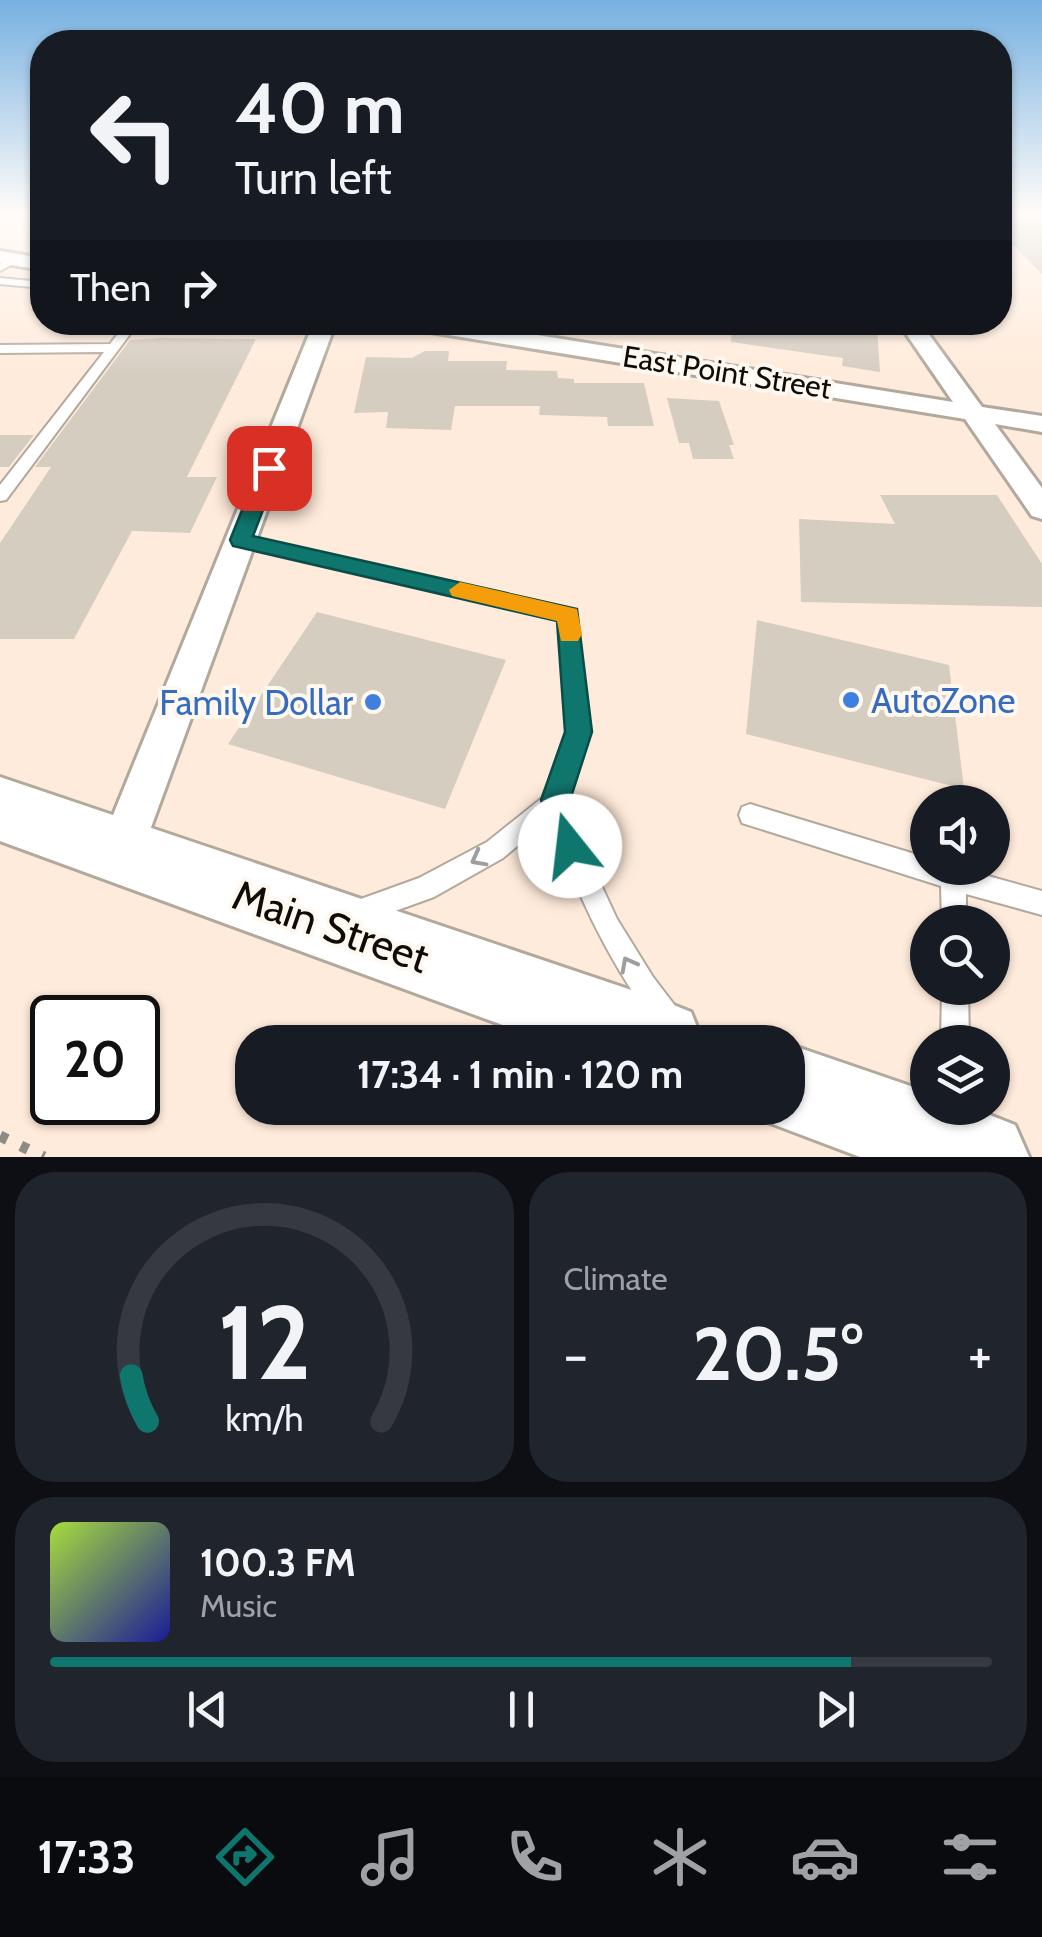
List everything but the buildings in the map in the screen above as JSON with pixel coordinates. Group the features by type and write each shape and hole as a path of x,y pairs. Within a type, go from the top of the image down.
{"main road":[{"name":"Main Street","path":"0,810 613,1025"},
{"path":"805,1093 965,1142"}],"street":[{"path":"120,852 320,335"},
{"name":"East Point Street","path":"494,335 1042,424"},
{"path":"918,335 1042,509"}],"lane":[{"path":"0,280 30,284"},
{"path":"0,496 123,335"},
{"path":"0,349 113,348"},
{"path":"240,540 568,615 578,732 556,800 495,850 425,888 316,921"},
{"path":"556,800 588,893 644,992 671,1025"},
{"path":"750,815 910,865"},
{"path":"978,885 1042,903"}],"shaded area":[{"path":"0,266 30,266 30,335 1012,335 1012,266 1042,266 1042,1157 0,1157"}],"railway":[{"path":"0,1136 44,1157"}],"slow traffic":[{"path":"460,590 568,615 570,634"}],"place":[{"name":"AutoZone","path":"851,700"},
{"name":"Family Dollar","path":"373,702"}],"route":[{"path":"269,468 240,540 568,615 578,732 556,800 570,846"}]}
